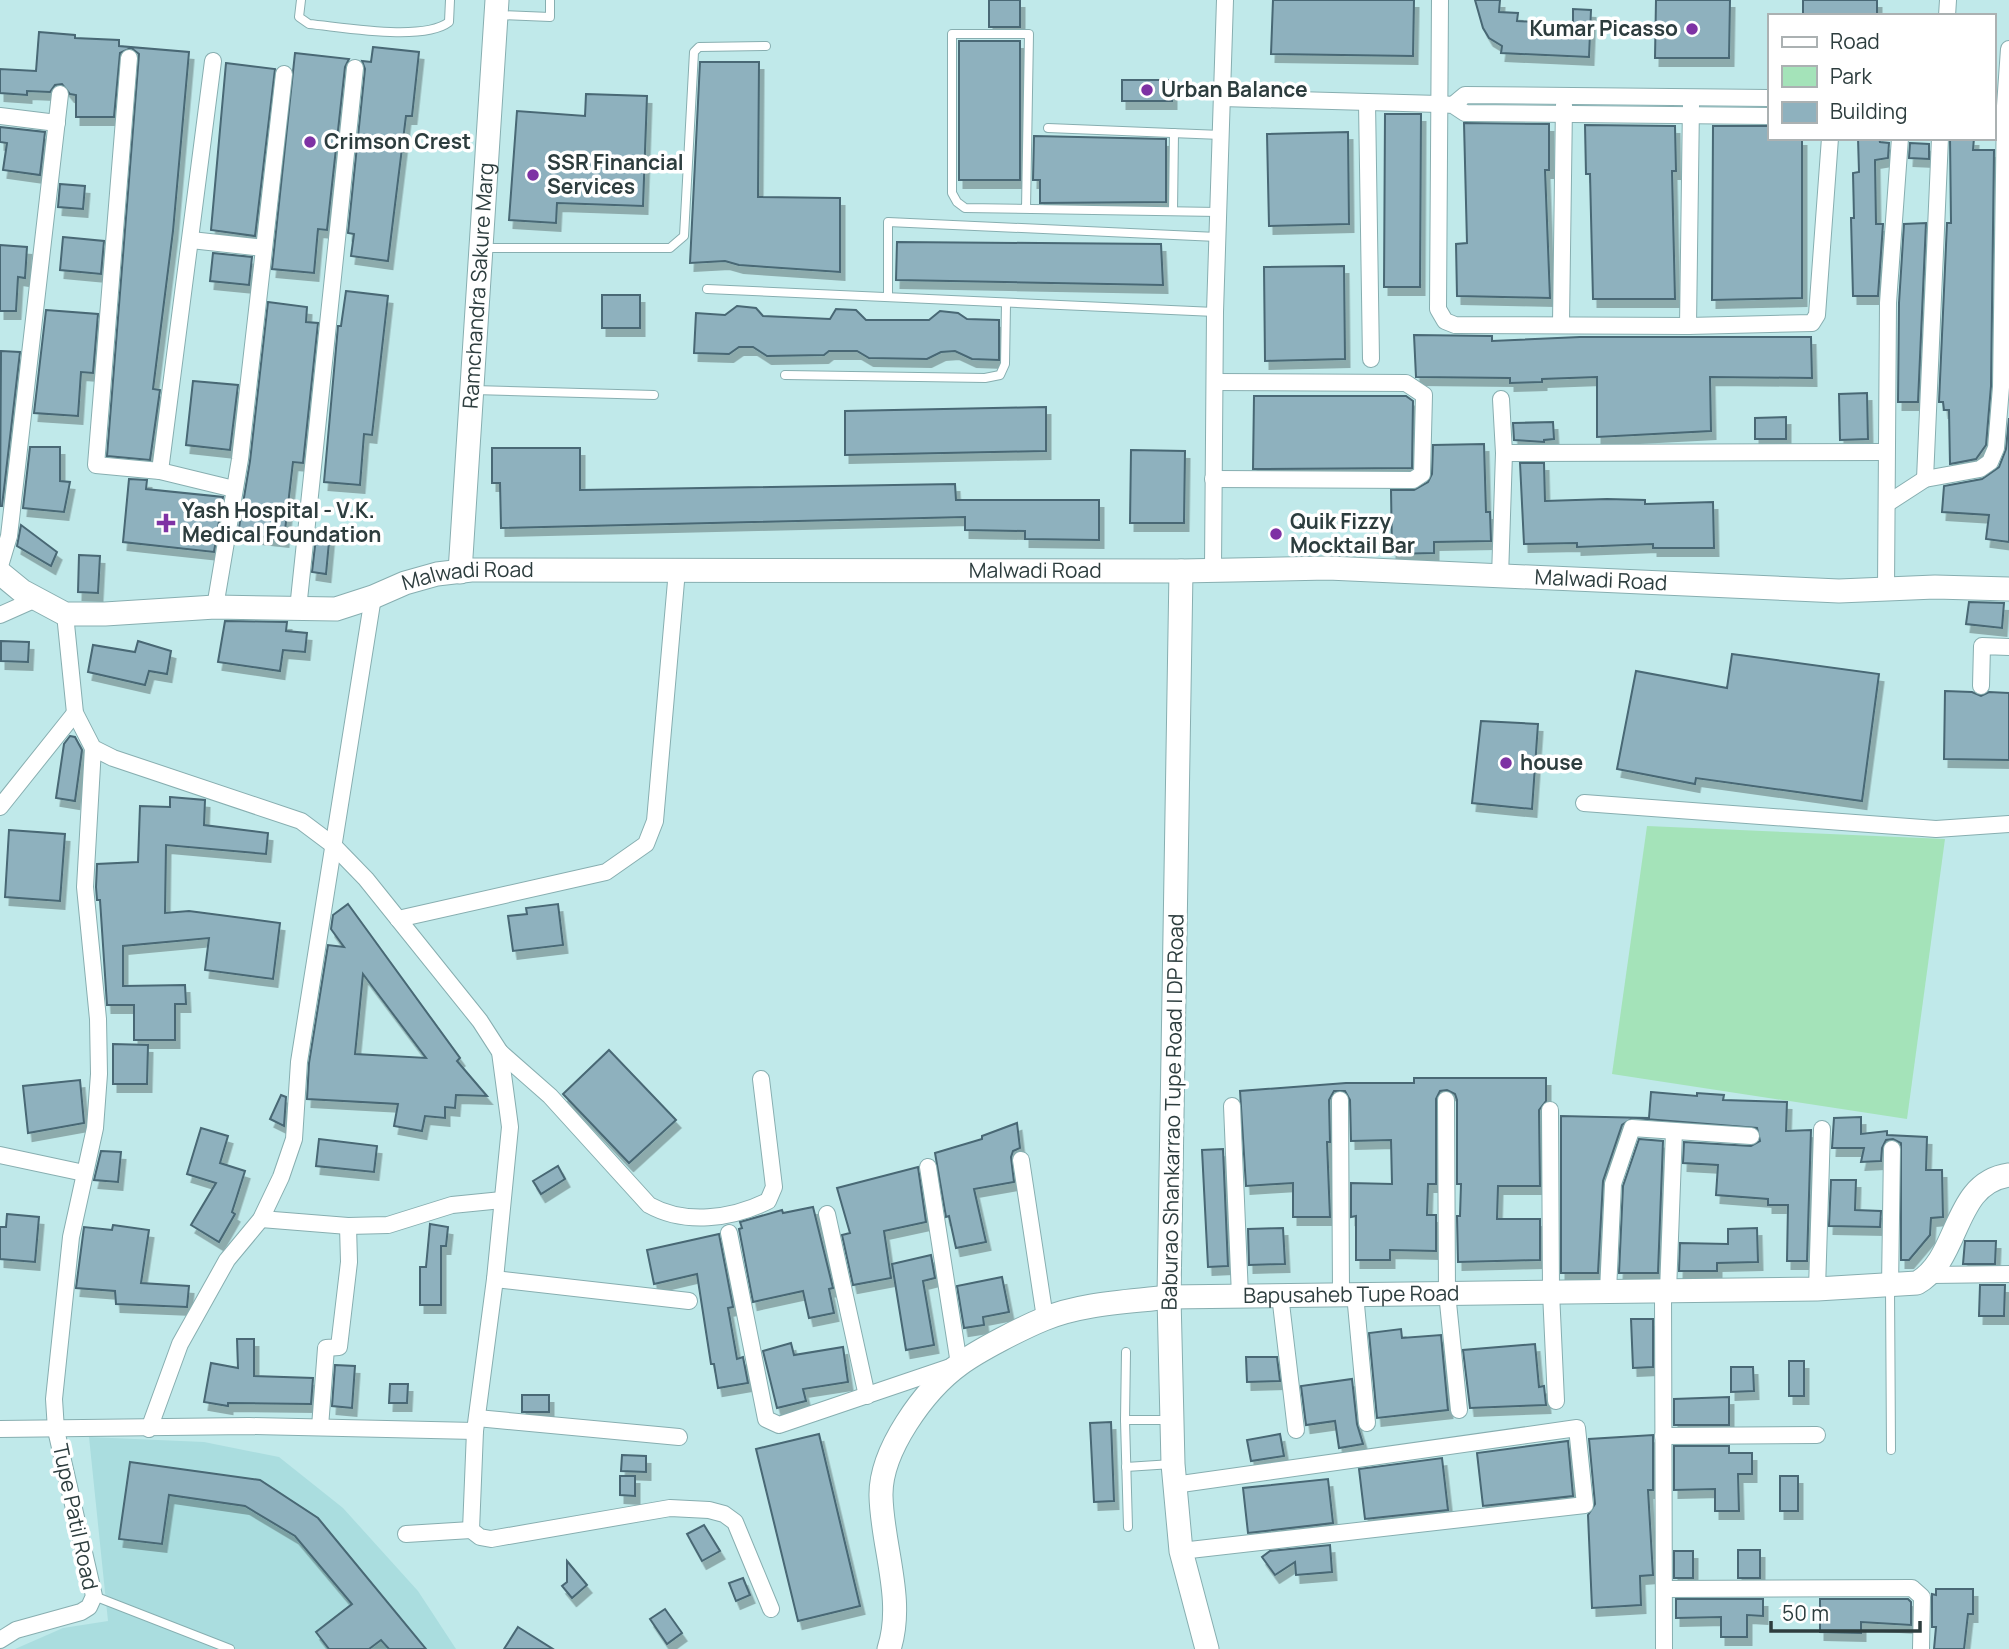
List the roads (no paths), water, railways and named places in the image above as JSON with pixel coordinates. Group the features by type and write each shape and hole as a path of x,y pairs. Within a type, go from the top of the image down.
{"street":[{"path":"1213,568 1215,312 1225,0"},
{"path":"1440,0 1446,104 1440,317 1455,324 1688,326 1812,323 1818,315 1830,140"},
{"name":"Ramchandra Sakure Marg","path":"460,572 497,8"},
{"path":"1888,503 1925,479 1980,469 1990,462 1996,448 2001,387 2000,85 2009,48"},
{"path":"129,58 96,465 160,471 234,489"},
{"path":"160,471 214,61"},
{"path":"298,609 355,68"},
{"path":"215,607 234,489 284,74"},
{"path":"0,566 9,536 60,94"},
{"path":"1446,104 1465,95 1768,98"},
{"path":"1561,323 1564,96"},
{"path":"1688,326 1691,97"},
{"path":"1222,98 1446,104 1465,113 1768,116"},
{"path":"1367,102 1371,359"},
{"path":"0,116 57,123"},
{"path":"1886,588 1888,303 1900,140"},
{"path":"1925,479 1940,140"},
{"path":"191,240 264,248"},
{"path":"1213,479 1413,480 1422,474 1423,452 1424,395 1406,383 1215,382"},
{"path":"1500,577 1504,453 1501,399"},
{"path":"1504,453 1886,452"},
{"name":"Malwadi Road","path":"65,614 133,614 215,607 335,609 405,583 460,572 1181,571 1213,568 1328,568 1839,592 1886,588 2009,589"},
{"path":"398,919 606,872 646,844 655,821 677,570"},
{"name":"Baburao Shankarrao Tupe Road | DP Road","path":"1181,571 1169,1297 1174,1475 1181,1552 1207,1649"},
{"path":"0,573 36,599 65,614 75,713 93,748 85,887 98,1018 99,1074 95,1128 71,1237 54,1399 56,1430 476,1424 679,1437"},
{"path":"149,1429 180,1344 227,1260 261,1219 294,1139 299,1062 373,597"},
{"path":"0,615 36,599"},
{"path":"1981,685 1982,646 2009,647"},
{"path":"0,807 75,713"},
{"path":"93,748 113,758 301,821 333,845 398,919 480,1021 500,1052 550,1097 649,1205 665,1213 685,1218 718,1216 768,1201 774,1186 761,1079"},
{"path":"1584,803 1936,829 2009,824"},
{"path":"471,1530 476,1424 495,1279 510,1127 500,1052"},
{"path":"1340,1100 1348,1295 1367,1423"},
{"path":"1446,1100 1447,1293 1459,1410"},
{"path":"1232,1106 1240,1296"},
{"path":"1550,1110 1551,1292 1556,1401"},
{"path":"1608,1292 1613,1184 1632,1128 1751,1136"},
{"path":"1817,1289 1822,1129"},
{"path":"1664,1649 1665,1291 1674,1131"},
{"path":"1890,1286 1892,1149"},
{"path":"0,1155 84,1173"},
{"path":"1020,1160 1045,1318"},
{"path":"729,1233 756,1373 769,1423 779,1425 959,1364 928,1167"},
{"path":"2009,1175 1992,1178 1976,1190 1931,1275 2009,1273"},
{"path":"261,1219 348,1226 388,1225 452,1205 502,1200"},
{"path":"827,1214 867,1396"},
{"path":"320,1427 326,1348 339,1347 345,1313 348,1226"},
{"name":"Bapusaheb Tupe Road","path":"889,1649 894,1619 881,1497 883,1467 905,1426 959,1364 1045,1318 1099,1306 1169,1297 1817,1289 1917,1283 1931,1275"},
{"path":"495,1279 689,1301"},
{"path":"1280,1295 1296,1430"},
{"path":"1174,1475 1577,1428 1585,1506 1181,1552"},
{"name":"Tupe Patil Road","path":"0,1429 56,1430 94,1596 89,1607 81,1612 16,1630 0,1640"},
{"path":"1664,1436 1817,1435"},
{"path":"406,1534 471,1530 480,1537 491,1539 670,1508 724,1514 735,1522 771,1609"},
{"path":"1664,1589 1912,1588 1922,1597 1921,1649"}],"lane":[{"path":"301,0 299,17 309,24 417,32 439,29 449,22 450,0"},
{"path":"497,8 550,17 550,0"},
{"path":"1026,209 1029,34 952,34 952,193 957,202 965,208 1026,209 1173,211 1218,212"},
{"path":"481,248 670,248 678,244 684,236 694,52 699,47 766,46"},
{"path":"1048,128 1221,135"},
{"path":"1173,211 1174,133"},
{"path":"888,297 888,222 1217,237"},
{"path":"707,289 1215,312"},
{"path":"785,376 985,378 1000,375 1005,364 1006,304"},
{"path":"474,390 654,395"},
{"path":"1890,1286 1891,1450"},
{"path":"1126,1352 1128,1527"},
{"path":"1125,1420 1172,1420"},
{"path":"1126,1467 1174,1475"},
{"path":"94,1596 230,1649"}],"place":[{"name":"Kumar Picasso","path":"1692,29"},
{"name":"Urban Balance","path":"1147,90"},
{"name":"Crimson Crest","path":"310,142"},
{"name":"SSR Financial Services","path":"533,175"},
{"name":"Yash Hospital - V.K. Medical Foundation","path":"166,523"},
{"name":"Quik Fizzy Mocktail Bar","path":"1276,534"},
{"name":"house","path":"1506,763"}]}
